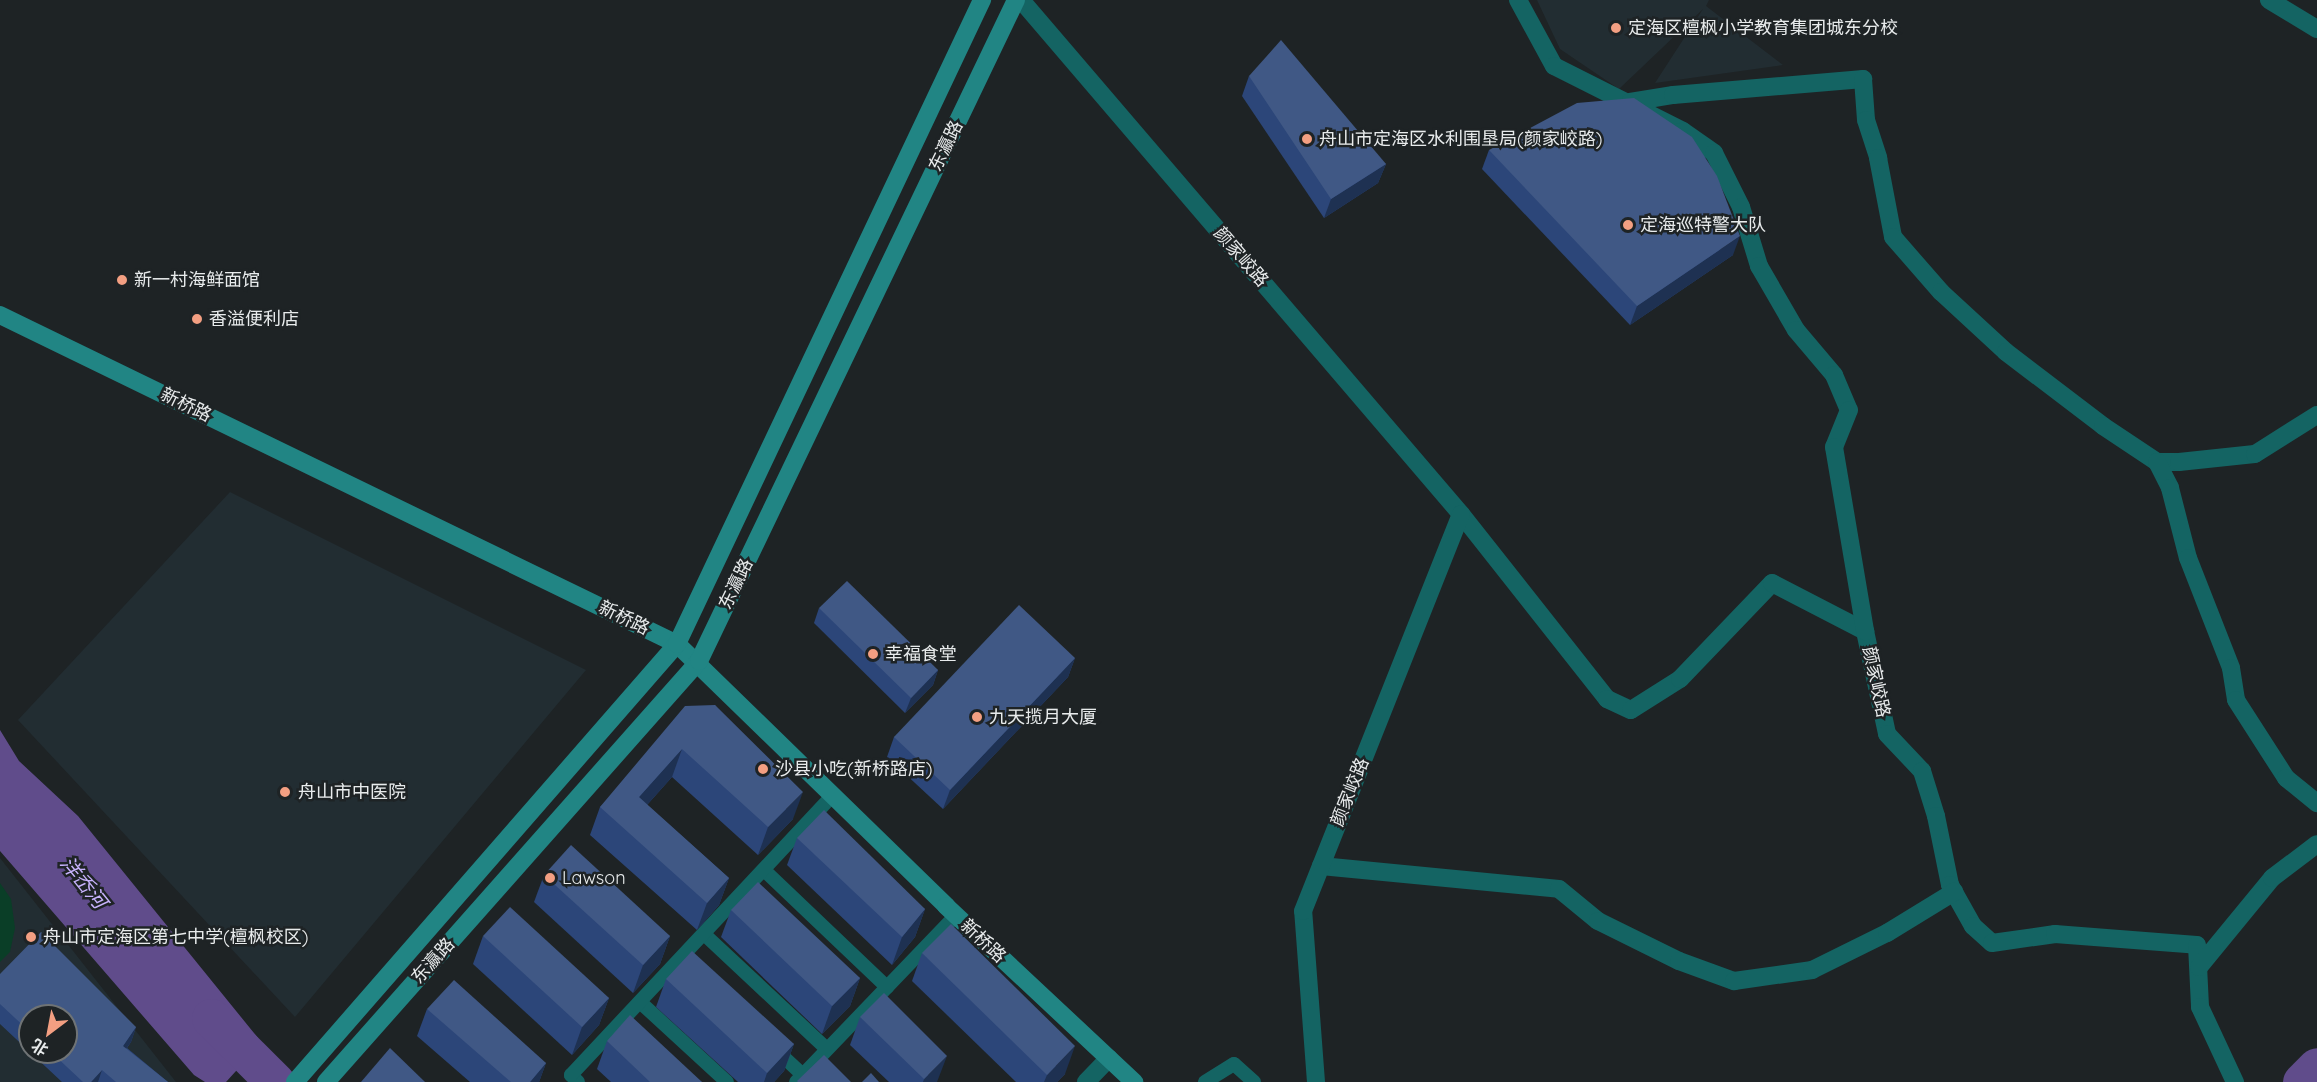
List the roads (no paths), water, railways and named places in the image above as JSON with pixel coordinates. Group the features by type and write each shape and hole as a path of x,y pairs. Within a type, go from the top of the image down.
{"main road":[{"name":"东瀛路","path":"295,1082 677,644 982,0"},
{"name":"东瀛路","path":"326,1082 699,661 1016,0"},
{"name":"新桥路","path":"0,315 677,644 699,661 832,796 1134,1082"}],"street":[{"name":"颜家峧路","path":"1021,0 1461,514 1607,699 1631,710 1680,679 1772,583 1865,631 1887,734 1922,771 1954,892 1973,926 1992,943 2055,934 2198,945 2200,1007 2235,1082"},
{"path":"1518,0 1554,66 1683,131 1714,153 1741,207 1759,266 1796,330 1833,375 1849,410 1834,447 1865,631"},
{"path":"2269,0 2317,29"},
{"path":"1629,102 1673,95 1863,79 1866,120 1878,158 1893,237 1941,292 2006,352 2157,462 2170,488 2188,558 2231,668 2236,700 2286,778 2317,803"},
{"path":"2157,462 2255,454 2317,415"},
{"name":"颜家峧路","path":"1316,1082 1303,911 1461,514"},
{"path":"2199,967 2272,878 2317,844"},
{"path":"1321,866 1559,889 1599,921 1679,961 1734,981 1812,970 1887,933 1954,892"},
{"path":"1086,1082 1109,1058"}],"lane":[{"path":"578,1082 571,1076 624,1027 640,1002 683,964 704,934 745,898 764,870 832,796"},
{"path":"764,870 887,987"},
{"path":"761,1037 799,1079 860,1008 887,987 956,915"},
{"path":"704,934 827,1049"},
{"path":"640,1002 727,1082"},
{"path":"1205,1082 1234,1064 1254,1082"}],"water":[{"path":"0,730 19,761 78,816 258,1038 256,1049 226,1082 205,1082 194,1075 0,851"}],"waterway":[{"name":"洋岙河","path":"211,1018 275,1082"},
{"path":"2302,1082 2317,1067"}],"place":[{"name":"定海区檀枫小学教育集团城东分校","path":"1616,28"},
{"name":"舟山市定海区水利围垦局(颜家峧路)","path":"1307,139"},
{"name":"定海巡特警大队","path":"1628,225"},
{"name":"新一村海鲜面馆","path":"122,280"},
{"name":"香溢便利店","path":"197,319"},
{"name":"幸福食堂","path":"873,654"},
{"name":"九天揽月大厦","path":"977,717"},
{"name":"沙县小吃(新桥路店)","path":"763,769"},
{"name":"舟山市中医院","path":"285,792"},
{"name":"Lawson","path":"550,878"},
{"name":"舟山市定海区第七中学(檀枫校区)","path":"31,937"}]}
